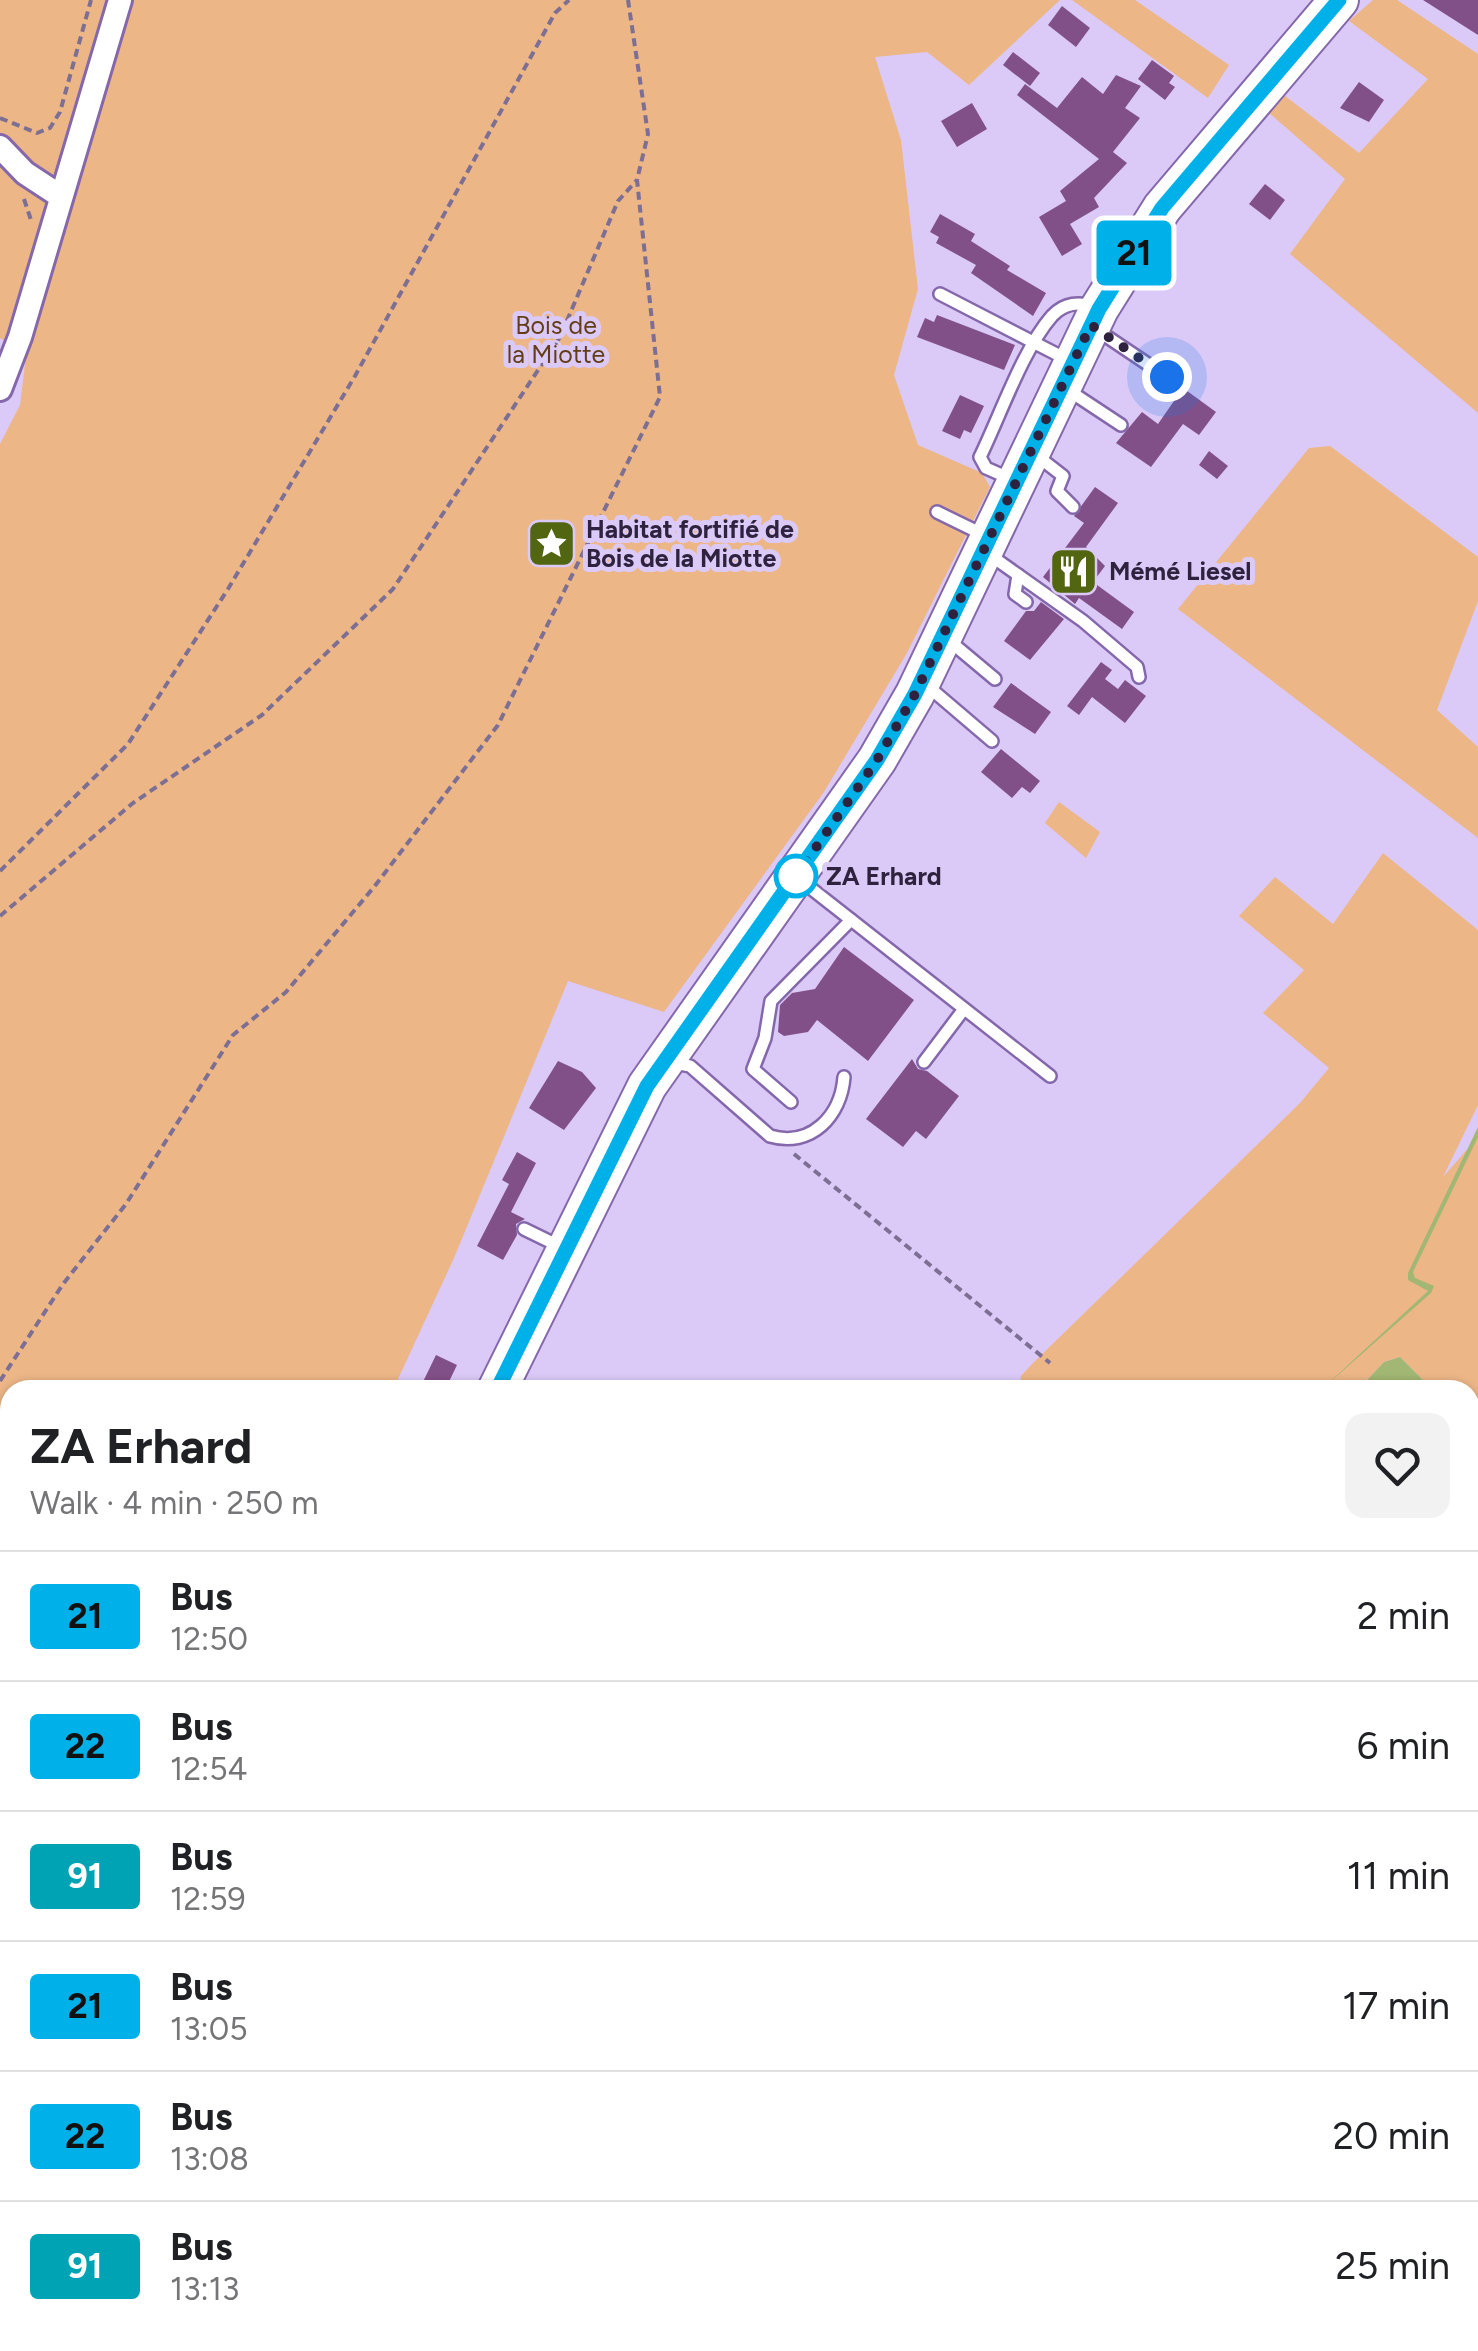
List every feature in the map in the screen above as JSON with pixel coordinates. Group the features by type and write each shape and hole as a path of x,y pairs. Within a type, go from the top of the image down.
{"main road":[{"path":"502,1380 647,1086 877,760 943,636 1021,465 1095,317 1162,208 1339,0"}],"street":[{"path":"0,389 43,261 120,0"},
{"path":"0,147 25,172 60,196"}],"lane":[{"path":"940,294 1036,342 1121,426"},
{"path":"1073,507 1058,491 1063,476 1021,465 986,468 980,458 1053,315 1066,306 1083,302 1095,317 1167,377 1160,387"},
{"path":"937,512 985,543 1018,575 1082,621 1138,667 1139,677"},
{"path":"1018,575 1014,594 1026,602"},
{"path":"943,636 995,679"},
{"path":"921,680 992,741"},
{"path":"796,876 1050,1076"},
{"path":"791,1102 754,1069 765,1038 771,1002 852,920"},
{"path":"924,1062 964,1009"},
{"path":"665,1061 690,1066 770,1136 781,1139 819,1130 843,1094 844,1078"},
{"path":"524,1229 565,1249"}],"path":[{"path":"0,118 37,133 50,128 60,112 90,0"},
{"path":"0,871 128,744 228,588 355,376 555,13 569,0"},
{"path":"1,1380 63,1284 126,1204 234,1035 286,992 374,888 498,725 660,397 637,180 648,134 628,0"},
{"path":"0,916 133,804 262,714 393,589 560,337 618,201 637,180"},
{"path":"18,192 27,202 43,261"},
{"path":"781,1139 789,1150 1050,1363"}],"green space":[{"name":"Bois de la Miotte","path":"0,0 1060,0 969,85 927,52 875,57 901,140 918,289 894,375 918,445 982,473 990,487 907,653 824,792 664,1012 568,981 454,1258 398,1380 0,1380 0,444 20,405 26,356 0,338"},
{"path":"1072,0 1135,0 1229,65 1208,98"},
{"path":"1373,0 1397,0 1478,54 1478,413 1290,254 1345,179 1268,112 1284,95 1359,153 1428,79 1349,21"},
{"path":"1330,446 1478,557 1478,601 1437,710 1478,747 1478,838 1178,609 1309,448"},
{"path":"1059,802 1100,832 1086,858 1045,823"},
{"path":"1383,853 1478,930 1478,1105 1443,1177 1478,1137 1478,1380 1423,1380 1400,1357 1384,1362 1367,1380 1021,1380 1033,1363 1300,1103 1329,1068 1263,1013 1304,970 1239,916 1275,877 1333,924"}],"shaded area":[{"path":"1478,1127 1478,1137 1413,1272 1415,1278 1434,1286 1431,1293 1332,1380 1428,1291 1408,1280"},
{"path":"1400,1357 1423,1380 1367,1380 1384,1362"}],"building":[{"path":"1423,0 1478,0 1478,35"},
{"path":"1062,6 1090,28 1076,47 1048,25"},
{"path":"1013,52 1040,73 1030,86 1003,65"},
{"path":"1152,60 1174,76 1169,83 1175,87 1165,100 1138,79"},
{"path":"1116,75 1141,86 1125,108 1140,118 1113,152 1127,163 1094,198 1099,207 1070,224 1082,244 1062,256 1039,217 1066,201 1060,191 1099,159 1017,95 1025,84 1057,108 1082,77 1103,94"},
{"path":"1359,82 1384,100 1369,122 1340,108"},
{"path":"972,103 987,129 957,147 941,121"},
{"path":"1265,184 1285,200 1270,220 1249,204"},
{"path":"940,214 975,234 971,241 1010,266 1007,270 1046,293 1033,316 971,273 976,265 936,243 939,237 930,232"},
{"path":"937,315 1015,345 1004,370 917,337 925,318 934,322"},
{"path":"1183,388 1216,412 1199,435 1183,424 1151,467 1116,443 1142,412 1158,424"},
{"path":"960,395 984,406 971,433 964,430 960,439 942,431"},
{"path":"1209,451 1228,466 1217,479 1199,465"},
{"path":"1095,487 1118,503 1086,547 1105,566 1093,582 1134,612 1122,629 1079,598 1075,604 1043,577 1084,523 1074,516"},
{"path":"1041,602 1064,619 1030,660 1004,641 1026,611 1034,611"},
{"path":"1101,662 1112,670 1105,679 1118,689 1125,680 1146,696 1125,723 1092,697 1079,715 1067,706"},
{"path":"1011,683 1051,712 1035,734 993,707"},
{"path":"1001,749 1040,781 1030,793 1022,787 1012,798 981,772"},
{"path":"844,947 914,1000 868,1061 817,1020 808,1032 784,1036 778,1032 780,1005 792,993 815,989"},
{"path":"912,1059 918,1069 927,1071 959,1096 926,1139 916,1131 903,1147 866,1119"},
{"path":"558,1061 582,1072 596,1088 564,1130 529,1108"},
{"path":"517,1152 536,1163 511,1212 525,1219 516,1224 517,1235 503,1260 477,1246 509,1184 502,1180"},
{"path":"436,1355 457,1365 450,1380 424,1380"}],"bus line":[{"name":"21","path":"501,1380 647,1086 877,760 915,694 1099,309 1162,208 1339,0"}],"place":[{"name":"Habitat fortifié de Bois de la Miotte","path":"551,543"},
{"name":"Mémé Liesel","path":"1074,571"},
{"name":"ZA Erhard","path":"796,876"}],"route":[{"path":"796,876 877,760 915,694 1091,325 1167,377"}]}
